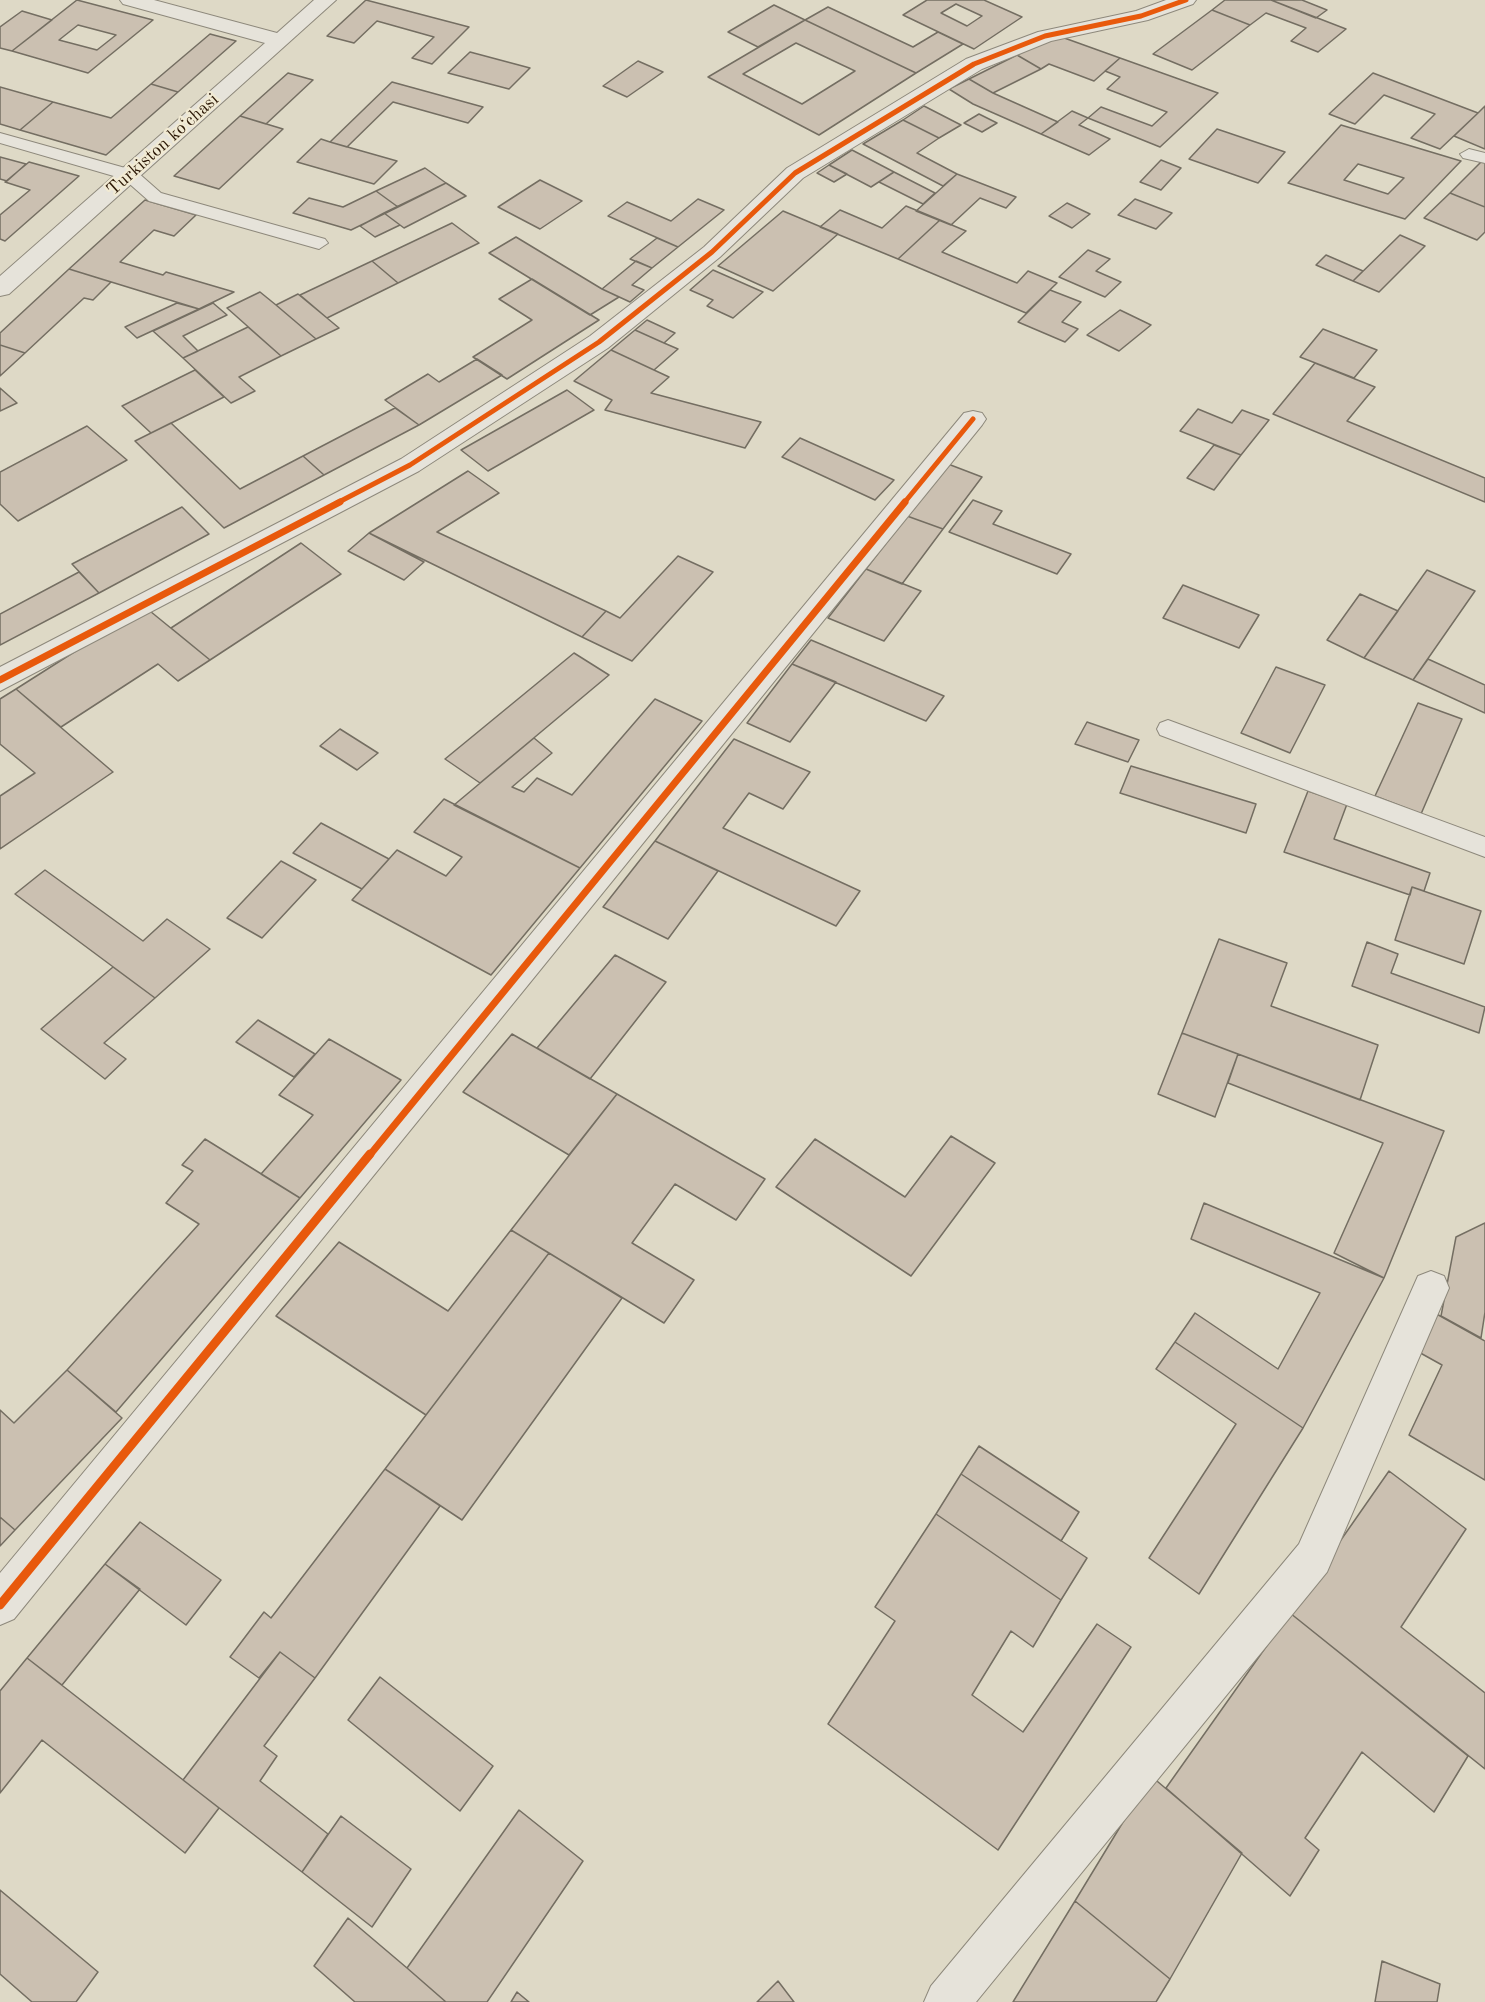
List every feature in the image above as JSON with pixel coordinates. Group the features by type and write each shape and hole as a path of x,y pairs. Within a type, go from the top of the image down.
{"street":[{"path":"130,0 280,40"},
{"name":"Turkiston koʻchasi","path":"0,289 326,0"},
{"path":"0,680 410,465 599,342 712,252 795,173 974,64 1045,36 1141,16 1186,0"},
{"path":"0,1605 973,419"},
{"path":"947,2002 1313,1558 1431,1288"}],"lane":[{"path":"0,138 130,175 155,197 320,243"},
{"path":"1168,729 1485,847"}],"building":[{"path":"77,0 153,20 88,73 12,51","holes":["78,25 116,35 97,50 59,40"]},
{"path":"366,0 469,27 432,64 412,58 434,37 377,21 354,43 327,36"},
{"path":"927,0 984,0 1022,17 974,49 903,15","holes":["956,4 982,16 967,26 941,13"]},
{"path":"1225,0 1271,0 1346,29 1318,52 1291,41 1306,28 1266,13 1250,25 1212,10"},
{"path":"1271,0 1302,0 1327,10 1316,18"},
{"path":"774,5 805,20 758,47 728,32"},
{"path":"828,7 913,47 938,32 963,44 916,73 805,20"},
{"path":"1212,10 1250,25 1192,70 1153,54"},
{"path":"22,11 52,20 12,51 0,48 0,27"},
{"path":"805,20 916,73 819,135 708,77","holes":["796,43 855,71 802,104 743,74"]},
{"path":"210,34 236,41 178,92 151,84"},
{"path":"1056,35 1120,58 1094,81 1049,64 1041,69 1017,55"},
{"path":"470,52 530,68 509,89 448,73"},
{"path":"1017,55 1041,69 993,93 969,79"},
{"path":"1120,58 1218,93 1160,147 1088,118 1101,107 1152,126 1167,112 1107,89 1120,77 1105,71"},
{"path":"638,61 663,72 627,97 603,86"},
{"path":"288,73 313,80 266,124 240,116"},
{"path":"1373,73 1478,113 1440,149 1411,138 1435,114 1384,95 1355,124 1329,114"},
{"path":"969,79 993,93 1058,122 1041,134 973,104 949,89"},
{"path":"392,82 483,107 468,123 393,102 347,147 330,142"},
{"path":"151,84 178,92 106,155 20,130 53,102 111,118"},
{"path":"0,87 53,102 20,130 0,124"},
{"path":"924,106 961,125 939,138 903,120"},
{"path":"1485,106 1485,149 1454,136 1478,113"},
{"path":"1072,111 1088,118 1079,125 1110,139 1089,155 1041,134"},
{"path":"979,114 997,123 982,132 964,123"},
{"path":"240,116 283,129 219,189 174,176"},
{"path":"903,120 939,138 917,153 957,174 943,186 863,144"},
{"path":"1341,125 1461,161 1405,219 1288,183","holes":["1358,164 1404,178 1388,194 1344,180"]},
{"path":"1217,129 1285,152 1258,183 1189,159"},
{"path":"321,139 397,161 374,184 297,162"},
{"path":"852,150 894,172 871,187 829,165"},
{"path":"0,157 26,164 7,181 0,179"},
{"path":"1161,160 1181,168 1161,190 1140,182"},
{"path":"1485,160 1485,207 1450,193"},
{"path":"29,162 79,176 5,241 0,239 0,215 30,190 5,182"},
{"path":"829,165 847,174 834,182 817,173"},
{"path":"425,168 446,183 398,207 376,191"},
{"path":"894,172 935,193 923,204 879,182"},
{"path":"957,174 1016,197 1006,208 980,198 951,225 916,211"},
{"path":"540,180 582,201 540,229 498,207"},
{"path":"446,183 466,196 404,228 384,213"},
{"path":"376,191 398,207 351,230 293,213 309,198 343,207"},
{"path":"1450,193 1485,207 1485,232 1477,240 1424,218"},
{"path":"698,199 724,210 678,247 608,216 627,202 671,221"},
{"path":"1135,199 1172,213 1156,229 1118,215"},
{"path":"145,200 196,215 174,236 154,230 120,262 163,275 166,272 234,292 199,309 69,269"},
{"path":"1067,203 1090,214 1072,228 1049,216"},
{"path":"906,206 940,220 898,259 820,227 840,210 882,228"},
{"path":"783,211 838,234 773,291 718,266"},
{"path":"384,213 400,225 375,237 360,226"},
{"path":"940,220 966,231 942,252 1017,283 1028,271 1057,283 1026,313 898,259"},
{"path":"452,223 479,243 398,283 372,261"},
{"path":"1400,235 1425,246 1379,292 1353,281"},
{"path":"516,237 619,297 590,315 489,253"},
{"path":"657,238 678,247 652,268 630,259"},
{"path":"1088,250 1110,259 1096,271 1121,282 1105,297 1059,277"},
{"path":"1326,255 1363,271 1353,281 1316,265"},
{"path":"372,261 398,283 327,318 300,295"},
{"path":"636,261 652,268 632,285 644,290 630,302 602,289"},
{"path":"69,269 111,282 93,300 84,298 25,353 0,345 0,333"},
{"path":"713,270 763,292 733,318 707,306 713,300 690,290"},
{"path":"532,279 599,320 507,379 473,357 532,320 499,299"},
{"path":"1050,290 1081,302 1062,322 1078,329 1065,342 1018,322"},
{"path":"260,292 316,339 281,356 227,308"},
{"path":"298,294 339,328 316,339 276,305"},
{"path":"177,303 199,309 137,338 125,327"},
{"path":"213,303 227,315 183,336 198,351 183,358 153,331"},
{"path":"1120,310 1151,325 1119,351 1087,335"},
{"path":"647,320 675,333 664,343 635,330"},
{"path":"248,327 281,356 239,377 255,391 231,403 183,358"},
{"path":"1323,329 1377,350 1354,378 1300,357"},
{"path":"635,330 678,349 654,370 611,350"},
{"path":"0,345 25,353 0,376"},
{"path":"611,350 669,377 651,393 761,422 745,448 605,410 612,400 574,381"},
{"path":"477,359 502,375 419,425 385,400 428,374 439,382"},
{"path":"1315,363 1375,387 1347,421 1485,478 1485,502 1273,414"},
{"path":"195,370 224,397 151,433 122,406"},
{"path":"0,388 17,403 0,411"},
{"path":"567,390 594,410 488,471 461,450"},
{"path":"395,408 419,425 324,475 303,456"},
{"path":"1198,409 1232,423 1242,410 1269,420 1241,455 1180,431"},
{"path":"171,423 240,489 303,456 324,475 224,528 135,441"},
{"path":"87,426 127,460 18,521 0,504 0,472"},
{"path":"800,438 894,480 875,500 782,457"},
{"path":"1214,445 1241,455 1214,490 1187,478"},
{"path":"948,464 982,477 943,529 907,516"},
{"path":"468,471 499,493 437,532 606,611 582,637 369,533"},
{"path":"973,500 1002,511 993,524 1071,554 1057,574 949,532"},
{"path":"182,507 209,534 99,593 72,564"},
{"path":"907,516 943,529 902,584 866,569"},
{"path":"369,533 424,562 404,580 348,551"},
{"path":"301,543 341,574 210,660 171,628"},
{"path":"678,556 713,572 632,661 582,637 606,611 620,618"},
{"path":"866,569 921,591 884,641 828,618"},
{"path":"1427,570 1475,591 1413,680 1364,658"},
{"path":"79,572 99,593 0,645 0,614"},
{"path":"1183,585 1259,615 1239,648 1163,618"},
{"path":"1360,594 1398,611 1364,658 1327,640"},
{"path":"145,607 210,660 178,681 158,664 61,727 16,689"},
{"path":"811,640 944,696 926,721 792,664"},
{"path":"574,653 609,675 480,783 445,759"},
{"path":"1428,659 1485,685 1485,713 1413,680"},
{"path":"792,664 836,682 790,742 747,723"},
{"path":"1276,667 1325,685 1290,753 1241,733"},
{"path":"16,689 113,772 0,849 0,796 35,773 0,744 0,699"},
{"path":"655,699 702,721 580,868 454,805 534,738 552,753 512,787 524,792 537,778 572,795"},
{"path":"1418,703 1462,719 1421,814 1375,796"},
{"path":"1087,722 1139,740 1128,762 1075,744"},
{"path":"340,729 378,753 357,770 320,746"},
{"path":"734,739 810,772 783,809 749,793 723,828 860,891 836,926 655,841"},
{"path":"1131,766 1256,804 1246,833 1120,793"},
{"path":"1308,791 1347,804 1334,839 1430,873 1424,891 1412,887 1410,895 1284,852"},
{"path":"444,799 580,868 491,975 352,900 397,850 446,876 462,857 414,832"},
{"path":"321,823 389,859 362,889 293,853"},
{"path":"655,841 718,871 668,939 603,907"},
{"path":"281,861 316,880 262,938 227,918"},
{"path":"45,870 143,941 167,919 210,949 155,998 15,894"},
{"path":"1412,887 1481,911 1464,964 1395,940"},
{"path":"1219,939 1287,963 1271,1006 1378,1045 1360,1100 1182,1033"},
{"path":"1367,942 1398,954 1391,973 1485,1007 1479,1033 1352,986"},
{"path":"615,955 666,982 590,1079 537,1048"},
{"path":"113,967 155,998 104,1043 126,1059 105,1079 41,1029"},
{"path":"258,1020 315,1054 294,1077 236,1042"},
{"path":"1182,1033 1238,1054 1215,1117 1158,1094"},
{"path":"512,1034 617,1094 569,1155 463,1092"},
{"path":"329,1039 401,1080 300,1198 261,1174 313,1115 279,1095"},
{"path":"1238,1054 1444,1131 1384,1278 1334,1253 1383,1143 1228,1083"},
{"path":"617,1094 765,1179 736,1220 675,1184 632,1243 694,1280 664,1323 511,1230"},
{"path":"951,1136 995,1163 911,1276 776,1187 815,1139 905,1197"},
{"path":"205,1139 300,1198 116,1412 67,1370 199,1224 166,1203 193,1171 182,1165"},
{"path":"1204,1203 1384,1278 1303,1428 1175,1342 1195,1313 1278,1369 1320,1293 1191,1239"},
{"path":"1485,1223 1485,1312 1481,1338 1441,1316 1456,1237"},
{"path":"511,1230 549,1253 426,1415 276,1316 339,1242 448,1311"},
{"path":"549,1253 622,1298 462,1520 385,1469"},
{"path":"1433,1312 1485,1341 1485,1480 1409,1435 1442,1365 1415,1350"},
{"path":"1175,1342 1303,1428 1199,1594 1149,1558 1236,1424 1156,1369"},
{"path":"67,1370 122,1418 15,1530 0,1517 0,1410 14,1423"},
{"path":"979,1446 1079,1512 1061,1541 961,1474"},
{"path":"385,1469 440,1506 315,1678 280,1652 259,1678 230,1657 264,1612 271,1618"},
{"path":"1389,1471 1466,1529 1401,1627 1485,1693 1485,1769 1290,1613"},
{"path":"961,1474 1087,1558 1061,1600 936,1514"},
{"path":"936,1514 1061,1600 1033,1647 1011,1631 972,1695 1023,1732 1097,1624 1131,1647 998,1850 828,1724 895,1621 875,1607"},
{"path":"0,1517 15,1530 0,1546"},
{"path":"140,1522 221,1580 186,1625 105,1564"},
{"path":"105,1564 140,1589 62,1685 27,1658"},
{"path":"1290,1613 1468,1756 1434,1812 1362,1752 1305,1838 1319,1850 1290,1896 1166,1788"},
{"path":"280,1652 315,1678 264,1746 277,1756 260,1781 328,1834 302,1872 183,1780"},
{"path":"27,1658 219,1808 185,1853 42,1740 0,1793 0,1691"},
{"path":"380,1677 493,1766 460,1811 348,1720"},
{"path":"1151,1776 1242,1853 1170,1979 1075,1901"},
{"path":"519,1810 583,1861 487,2002 446,2002 407,1968"},
{"path":"341,1816 411,1869 372,1927 302,1872"},
{"path":"0,1890 98,1972 76,2002 32,2002 0,1974"},
{"path":"1075,1901 1170,1979 1156,2002 1013,2002"},
{"path":"348,1918 446,2002 355,2002 314,1966"},
{"path":"1382,1961 1440,1984 1437,2002 1375,2002"},
{"path":"778,1981 794,2002 757,2002"},
{"path":"517,1992 529,2002 511,2002"}],"cycle path":[{"path":"0,680 410,465 599,342 712,252 795,173 974,64 1045,36 1141,16 1186,0"},
{"path":"0,1605 973,419"}]}
